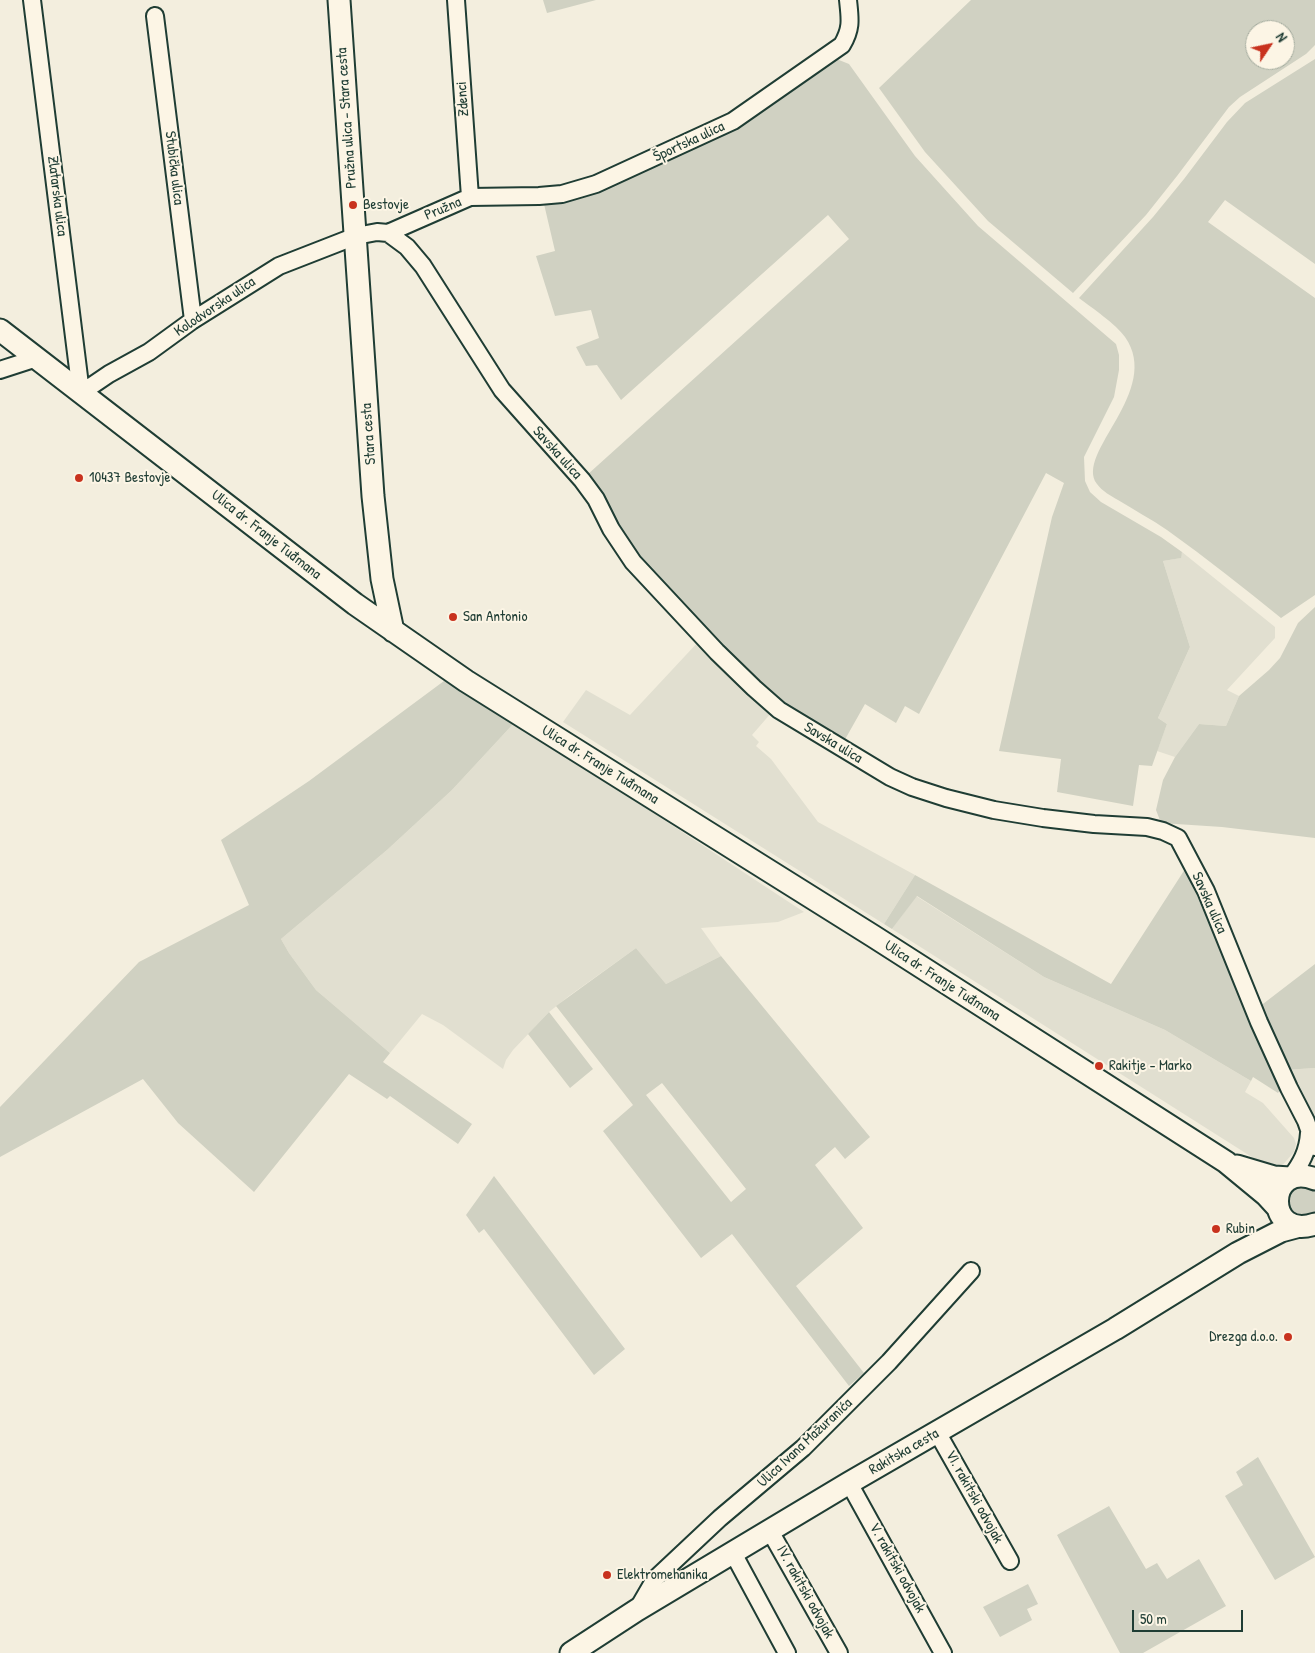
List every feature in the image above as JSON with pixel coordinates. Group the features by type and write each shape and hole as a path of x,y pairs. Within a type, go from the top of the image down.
{"main road":[{"name":"Pružna ulica - Stara cesta","path":"339,0 356,236"},
{"name":"Stara cesta","path":"356,236 373,496 382,578 393,631"},
{"name":"Ulica dr. Franje Tuđmana","path":"0,330 393,631 466,681 873,936 1226,1162 1266,1195 1287,1222 1306,1225"},
{"name":"Ulica dr. Franje Tuđmana","path":"1226,1162 1274,1177 1307,1176 1315,1179"},
{"path":"1277,1207 1277,1197 1280,1189 1290,1178"},
{"name":"Rakitska cesta","path":"1238,1253 1277,1207"},
{"name":"Rakitska cesta","path":"571,1653 637,1610 849,1483 1115,1329 1238,1253 1281,1231 1306,1225"}],"street":[{"name":"Zlatarska ulica","path":"32,0 81,393"},
{"name":"Zdenci","path":"456,0 470,198"},
{"name":"Športska ulica","path":"470,198 562,194 596,184 733,121 842,44 849,33 848,0"},
{"name":"Stubička ulica","path":"155,16 193,320"},
{"name":"Pružna","path":"356,236 377,232 388,233 470,198"},
{"name":"Savska ulica","path":"388,233 407,247 423,266 502,390 582,480 633,562 717,652 779,710 890,777 912,787 946,798 994,810 1043,818 1094,824 1147,827 1163,831 1178,838 1206,891 1259,1022 1306,1121 1315,1147"},
{"name":"Kolodvorska ulica","path":"81,393 110,374 150,352 193,320 279,266 356,236"},
{"path":"0,370 37,358"},
{"path":"1290,1178 1299,1166 1305,1153 1309,1131"},
{"name":"Ulica Ivana Mažuranića","path":"637,1610 655,1579 720,1518 803,1448 889,1362 971,1271"},
{"name":"VI. rakitski odvojak","path":"937,1432 1010,1561"},
{"name":"V. rakitski odvojak","path":"849,1483 943,1653"},
{"name":"IV. rakitski odvojak","path":"770,1531 839,1653"},
{"path":"733,1553 787,1653"}],"shaded area":[{"path":"543,0 596,0 547,13"},
{"path":"971,0 1315,0 1315,45 1295,61 1295,20 1245,20 1245,70 1281,70 1240,97 1229,107 1146,215 1073,293 988,221 925,152 879,88"},
{"path":"1315,59 1315,264 1225,200 1208,222 1315,298 1315,595 1281,618 1167,530 1107,493 1097,484 1093,471 1097,456 1127,399 1133,378 1134,358 1121,332 1104,316 1079,298 1153,217 1227,122 1245,103"},
{"path":"830,60 839,60 849,64 915,156 978,226 1116,344 1119,355 1119,370 1114,397 1084,457 1085,481 1090,492 1101,502 1161,537 1182,552 1181,558 1163,561 1190,647 1158,718 1167,724 1152,766 1139,765 1133,806 1057,792 1061,759 999,751 1052,517 1064,483 1046,473 919,714 905,706 896,723 865,704 843,743 808,721 756,680 637,558 587,475 849,239 828,215 621,400 597,365 586,366 576,347 599,338 591,310 555,316 536,256 555,251 544,204 599,189 714,139 736,127"},
{"path":"1182,552 1275,627 1275,638 1227,690 1239,696 1226,726 1199,724 1175,757 1157,751 1167,724 1158,718 1190,647 1163,561 1180,558"},
{"path":"1315,607 1315,838 1222,827 1161,823 1156,810 1163,780 1175,757 1199,724 1226,726 1239,696 1280,658 1298,623"},
{"path":"699,641 772,712 752,735 759,742 756,746 771,759 818,822 915,875 884,924 563,722 586,690 630,715"},
{"path":"448,678 515,722 452,790 387,850 281,939 316,990 390,1053 383,1062 472,1124 458,1144 390,1096 387,1099 349,1074 254,1192 178,1123 143,1079 0,1157 0,1107 139,962 249,905 221,840 309,781"},
{"path":"515,722 804,912 778,922 701,928 721,956 666,984 636,948 549,1012 513,1050 506,1060 503,1069 443,1025 422,1014 390,1053 316,990 281,939 387,850 452,790"},
{"path":"1187,866 1282,1087 1278,1093 1253,1077 1251,1081 1165,1030 1044,977 917,896 892,929 884,924 915,875 1111,984"},
{"path":"916,896 1044,977 1165,1030 1251,1081 1245,1092 1263,1103 1294,1138 1296,1144 1294,1152 1280,1168 1266,1166 892,929"},
{"path":"636,948 666,984 721,956 870,1137 845,1159 835,1147 815,1165 863,1228 796,1286 864,1373 849,1386 732,1234 701,1258 603,1131 633,1105 556,1006","holes":["662,1083 746,1189 731,1202 646,1095"]},
{"path":"1315,964 1315,1068 1285,1070 1259,1007"},
{"path":"549,1012 593,1069 570,1088 528,1034"},
{"path":"1315,1068 1315,1115 1311,1113 1299,1098 1285,1070"},
{"path":"494,1176 625,1349 594,1375 484,1229 479,1233 466,1215"},
{"path":"1297,1185 1310,1186 1315,1190 1315,1212 1311,1216 1305,1218 1288,1211 1287,1193"},
{"path":"1258,1457 1315,1557 1275,1580 1225,1496 1243,1485 1236,1472"},
{"path":"1109,1506 1146,1569 1157,1563 1167,1579 1199,1559 1226,1606 1143,1653 1120,1653 1057,1535"},
{"path":"1028,1584 1038,1604 1027,1609 1032,1620 1000,1637 983,1607"}],"place":[{"name":"Bestovje","path":"353,205"},
{"name":"10437 Bestovje","path":"79,478"},
{"name":"San Antonio","path":"453,617"},
{"name":"Rakitje - Marko","path":"1099,1066"},
{"name":"Rubin","path":"1216,1229"},
{"name":"Drezga d.o.o.","path":"1288,1337"},
{"name":"Elektromehanika","path":"607,1575"}]}
